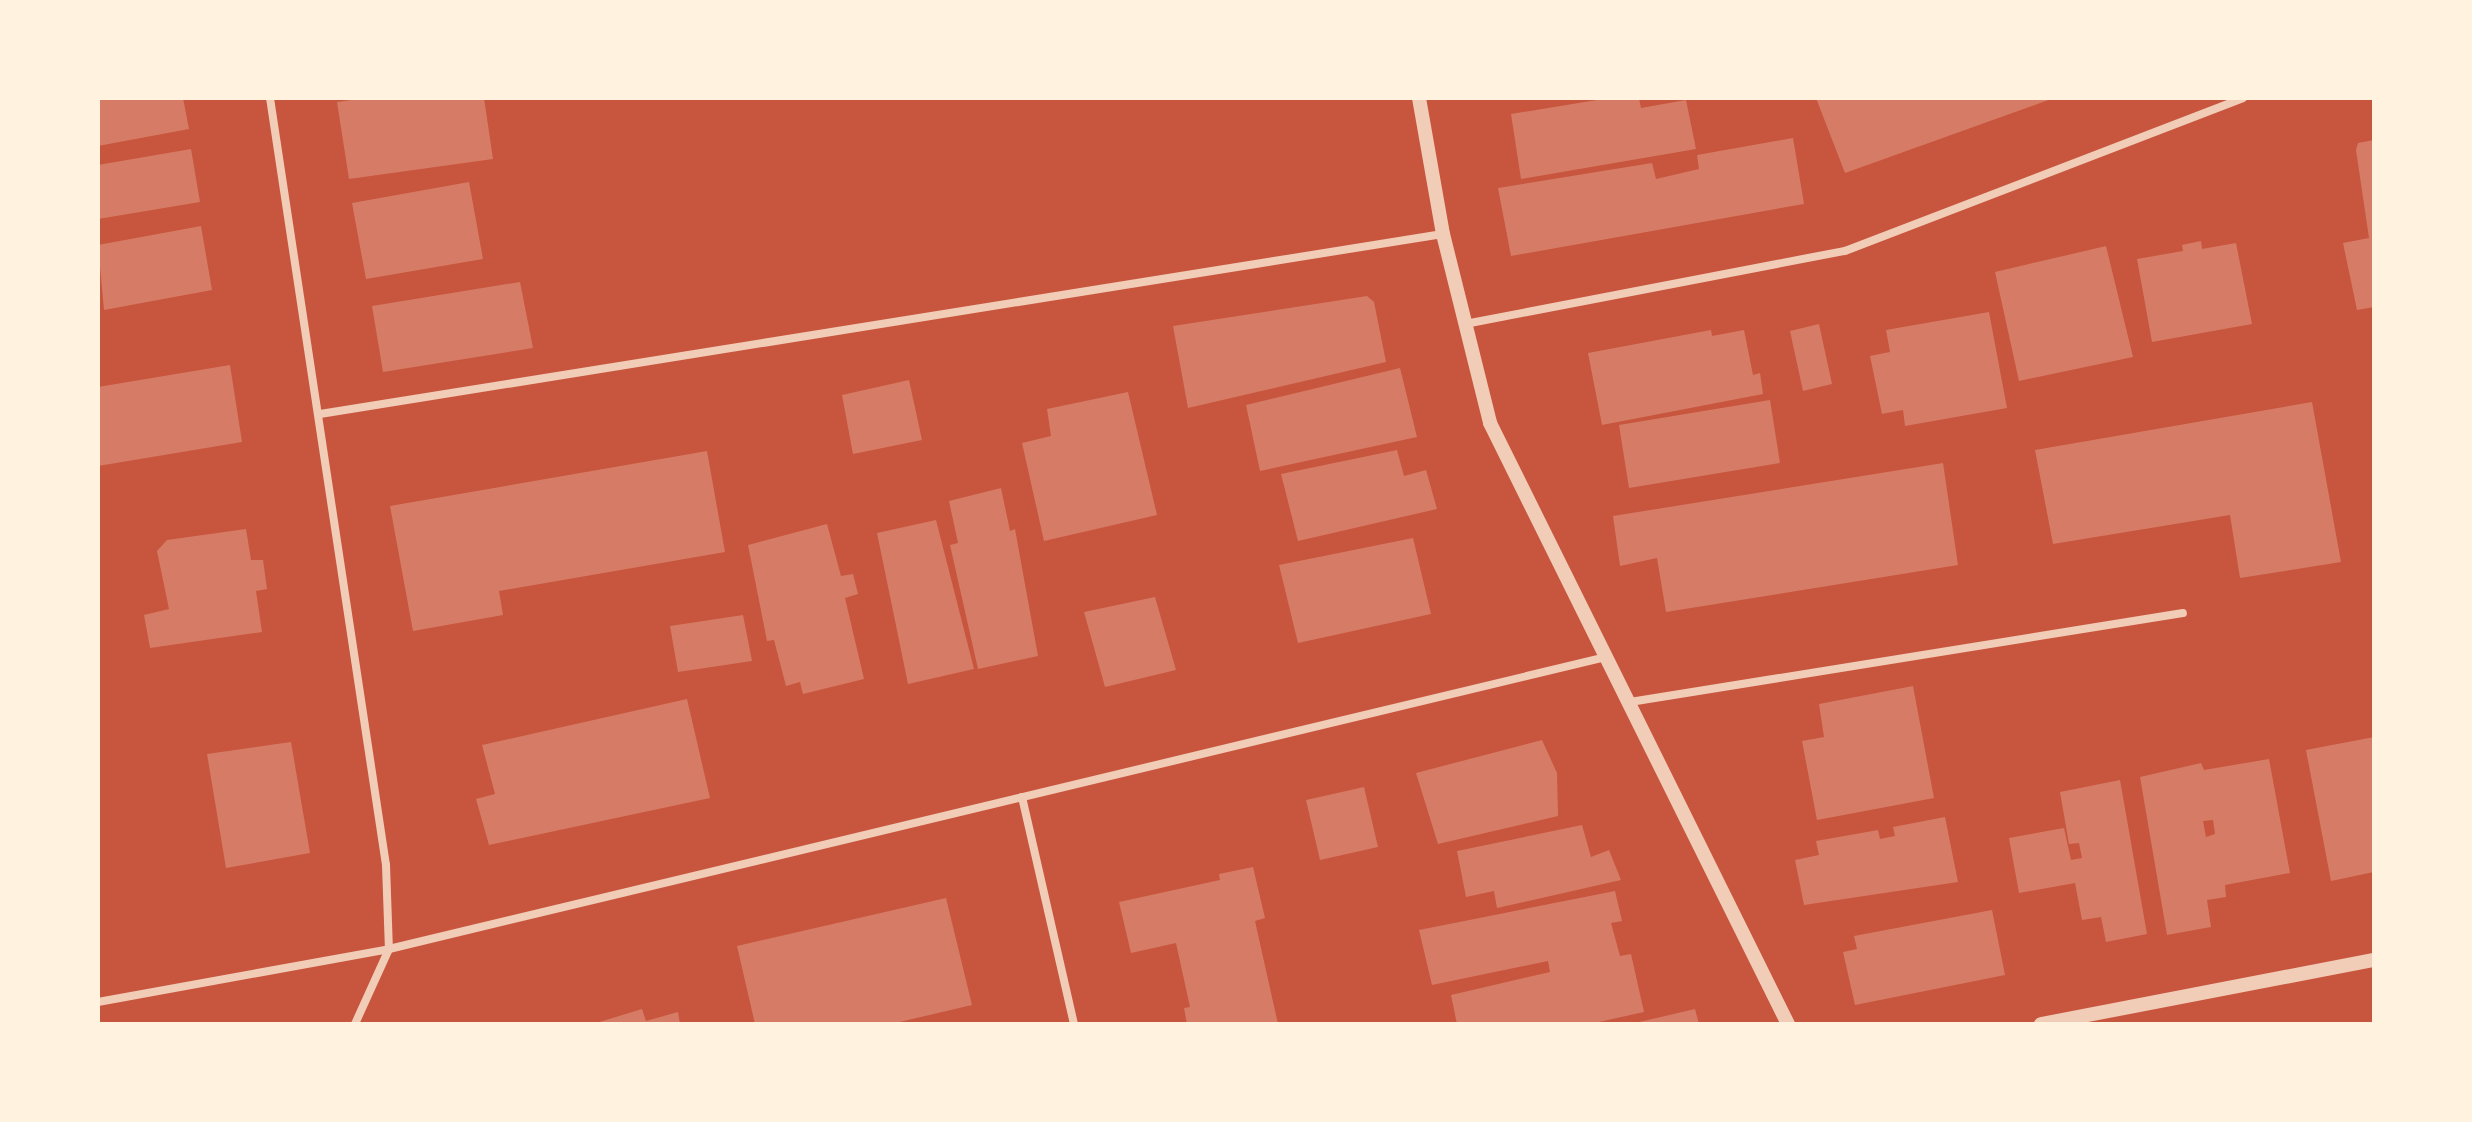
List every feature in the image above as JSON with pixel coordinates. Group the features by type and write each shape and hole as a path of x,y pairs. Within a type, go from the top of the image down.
{"street":[{"path":"270,98 386,865 389,949 355,1024"},
{"path":"1419,98 1443,234 1490,423 1788,1024"},
{"path":"1465,324 1845,251 2243,98"},
{"path":"320,414 1443,234"},
{"path":"1630,702 2183,613"},
{"path":"98,1002 389,949 1606,657"},
{"path":"1022,797 1074,1024"},
{"path":"2041,1024 2374,960"}],"building":[{"path":"98,98 183,98 189,129 98,146"},
{"path":"366,98 484,98 493,159 349,179 337,102"},
{"path":"1609,98 1639,98 1641,108 1686,100 1696,149 1521,179 1511,114"},
{"path":"1816,98 2054,98 1845,173"},
{"path":"1793,138 1804,204 1511,256 1498,188 1652,163 1656,179 1699,169 1697,155"},
{"path":"2374,140 2374,307 2357,310 2343,243 2369,238 2356,150 2358,143"},
{"path":"191,149 200,202 98,219 98,165"},
{"path":"469,182 483,259 366,279 352,203"},
{"path":"201,226 212,290 104,310 98,245"},
{"path":"2201,241 2202,249 2236,243 2252,324 2152,342 2137,259 2183,251 2182,245"},
{"path":"2106,246 2133,357 2019,381 1995,272"},
{"path":"520,282 533,348 383,372 372,306"},
{"path":"1367,296 1374,302 1386,362 1188,408 1173,326"},
{"path":"1989,312 2007,408 1905,426 1903,410 1882,414 1870,356 1890,352 1886,330"},
{"path":"1819,324 1832,384 1803,391 1790,331"},
{"path":"1711,330 1712,336 1744,330 1753,375 1760,373 1763,394 1602,425 1588,353"},
{"path":"230,365 242,442 98,466 98,387"},
{"path":"1400,368 1417,437 1260,471 1246,405"},
{"path":"909,380 922,440 853,454 842,395"},
{"path":"1128,392 1157,515 1044,541 1022,443 1051,436 1047,409"},
{"path":"1770,400 1780,463 1629,488 1619,425"},
{"path":"2312,402 2341,562 2240,578 2230,515 2053,544 2035,450"},
{"path":"1397,450 1404,476 1426,470 1437,509 1298,541 1281,474"},
{"path":"707,451 725,552 499,591 503,615 413,631 390,506"},
{"path":"1943,463 1958,565 1666,612 1657,558 1620,566 1613,516"},
{"path":"1001,488 1010,531 1015,529 1038,656 978,669 950,545 958,543 949,501"},
{"path":"936,520 974,669 908,684 877,533"},
{"path":"827,524 841,576 853,574 858,594 845,598 864,679 803,694 800,682 786,686 774,640 767,641 748,545"},
{"path":"246,529 251,560 263,560 267,589 256,591 262,632 150,648 144,615 169,609 157,551 167,540"},
{"path":"1413,538 1431,614 1298,643 1279,565"},
{"path":"1155,597 1176,670 1105,687 1084,612"},
{"path":"743,615 752,661 678,672 670,626"},
{"path":"1913,686 1934,798 1817,820 1802,741 1824,737 1819,704"},
{"path":"687,699 710,798 489,845 476,799 495,794 482,745"},
{"path":"2374,737 2374,872 2331,881 2306,750"},
{"path":"1542,740 1557,773 1558,816 1438,844 1416,773"},
{"path":"291,742 310,853 226,868 207,754"},
{"path":"2269,759 2290,873 2225,885 2226,897 2207,900 2211,927 2167,935 2140,777 2201,763 2204,770","holes":["2213,820 2215,834 2206,837 2203,821"]},
{"path":"2120,780 2147,934 2106,942 2101,917 2082,920 2075,883 2019,893 2009,838 2064,828 2071,860 2082,858 2079,843 2069,844 2060,792"},
{"path":"1364,787 1378,847 1320,860 1306,800"},
{"path":"1945,817 1958,882 1804,905 1795,860 1819,855 1816,841 1878,830 1880,839 1895,836 1893,827"},
{"path":"1582,825 1591,857 1609,850 1621,880 1497,908 1494,891 1466,897 1457,851"},
{"path":"1253,867 1265,918 1255,921 1278,1024 1187,1024 1184,1008 1190,1007 1176,943 1131,953 1119,902 1220,880 1219,874"},
{"path":"1615,891 1622,921 1611,923 1620,956 1631,954 1644,1012 1590,1024 1457,1024 1451,995 1550,972 1548,961 1432,985 1419,930"},
{"path":"946,898 972,1005 891,1024 755,1024 737,946"},
{"path":"1992,910 2005,975 1855,1005 1843,952 1857,949 1854,936"},
{"path":"642,1009 646,1021 678,1012 680,1024 593,1024"},
{"path":"1695,1009 1699,1024 1635,1024 1635,1023"}]}
